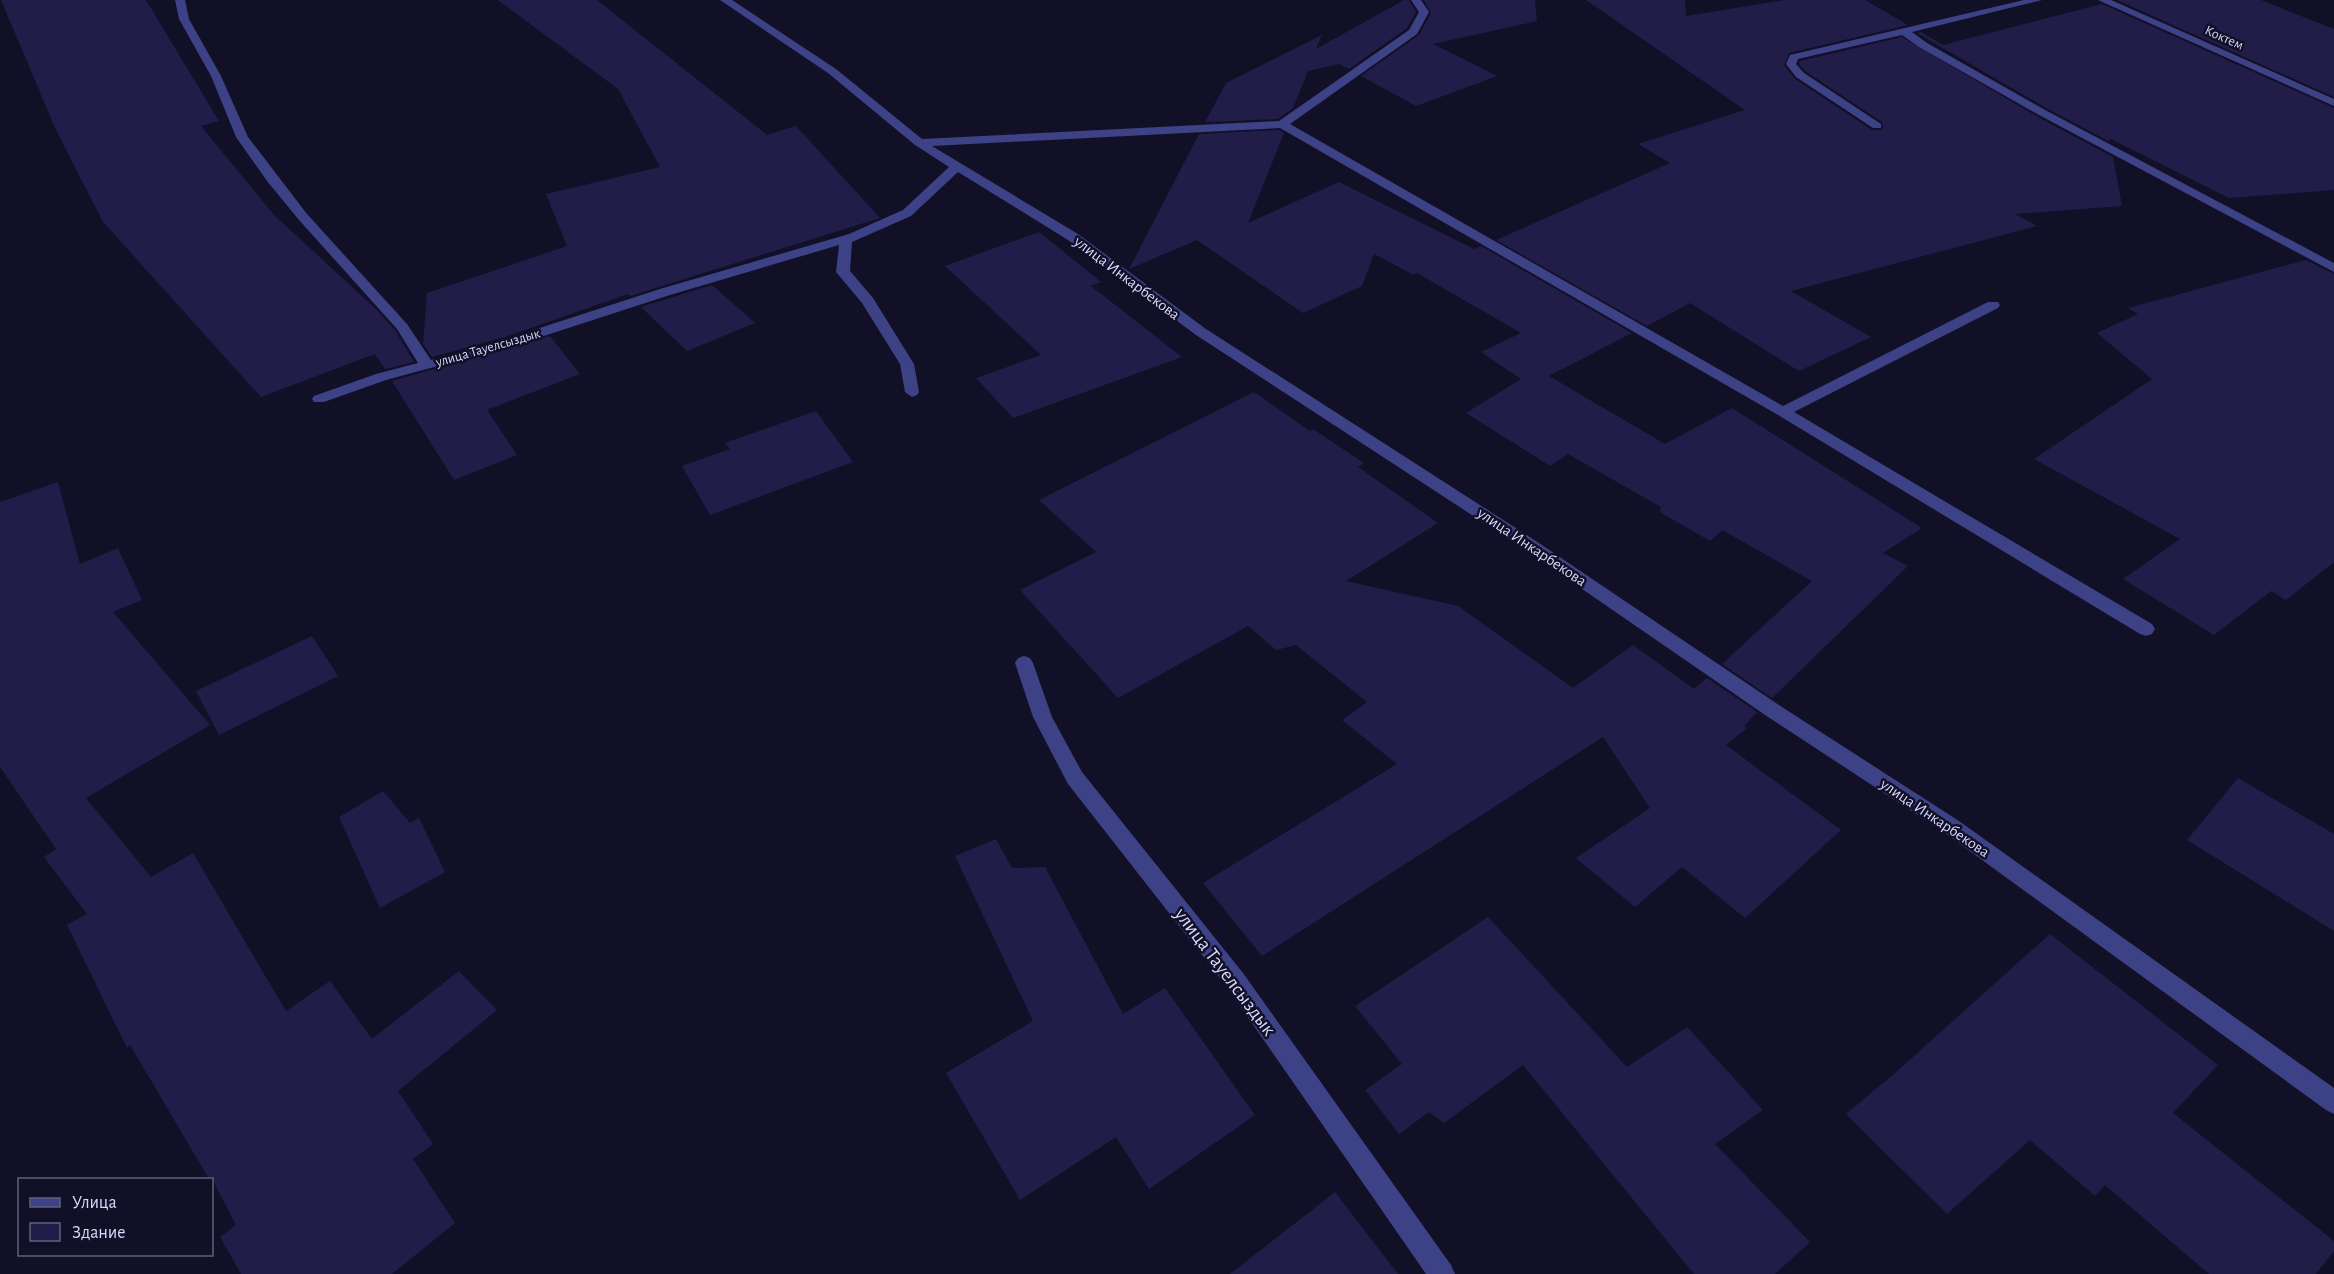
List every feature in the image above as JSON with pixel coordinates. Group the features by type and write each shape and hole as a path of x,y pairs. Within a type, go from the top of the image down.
{"street":[{"name":"улица Тауелсыздык","path":"180,0 184,19 216,76 242,137 303,217 402,327 427,365 521,339 665,292 846,239 907,213 957,166"},
{"name":"улица Инкарбекова","path":"725,0 832,71 919,143 1073,237 1200,332 1530,545 1775,712 1952,827 2334,1102"},
{"path":"919,143 1282,124 1413,33 1424,12 1416,0"},
{"path":"1877,126 1800,75 1791,64 1794,57 2037,0"},
{"name":"Коктем","path":"2103,0 2334,103"},
{"path":"1904,31 1923,45 2054,118 2334,268"},
{"path":"1282,124 1783,412 2146,629"},
{"path":"846,239 843,272 868,301 907,364 912,392"},
{"path":"1783,412 1993,305"},
{"path":"319,399 381,377 427,365"},
{"name":"улица Тауелсыздык","path":"1024,663 1043,717 1075,778 1235,980 1442,1274"}],"building":[{"path":"1,0 146,0 219,121 201,126 274,215 375,308 395,330 414,362 385,369 375,354 261,397 103,222 56,130"},
{"path":"498,0 597,0 767,135 796,126 880,218 630,296 628,294 505,337 432,357 423,344 427,293 567,246 546,194 660,167 618,89"},
{"path":"1404,0 1409,0 1416,12 1407,28 1349,69 1339,64 1308,71 1293,108 1278,119 1205,122 1226,83 1322,35 1316,49"},
{"path":"1424,0 1535,0 1537,21 1433,44 1497,76 1416,106 1361,76 1419,35 1431,13"},
{"path":"1586,0 1685,0 1686,16 1785,0 1865,0 1908,25 1789,53 1784,65 1795,79 1872,130 1881,130 1882,122 1805,71 1799,64 1800,61 1902,37 2038,117 2113,157 2122,206 2015,214 2037,226 1791,291 1871,337 1799,371 1690,303 1647,326 1496,240 1670,163 1638,144 1745,110"},
{"path":"2117,0 2261,0 2334,29 2334,97"},
{"path":"2102,4 2334,108 2334,190 2229,198 2109,138 2110,142 1917,33 1921,32 1943,45"},
{"path":"1279,130 1284,133 1248,223 1339,182 1474,249 1481,246 1632,333 1549,376 1665,444 1732,408 1922,528 1883,553 1908,566 1772,698 1722,664 1812,581 1722,530 1710,541 1660,512 1661,507 1568,454 1550,466 1466,413 1521,379 1481,352 1521,333 1417,273 1414,275 1374,254 1362,286 1303,313 1197,240 1129,269 1199,134"},
{"path":"1039,232 1101,282 1091,286 1182,357 1013,418 976,378 1041,355 945,266"},
{"path":"2306,260 2334,274 2334,562 2286,600 2271,591 2214,635 2123,579 2180,539 2034,459 2152,379 2097,333 2138,314 2128,308"},
{"path":"712,285 755,323 687,351 641,307"},
{"path":"550,336 580,374 487,410 517,455 454,480 392,381"},
{"path":"1254,392 1310,431 1313,429 1364,463 1358,467 1438,523 1346,581 1458,606 1573,688 1633,645 1694,689 1707,678 1757,712 1744,726 1747,728 1726,745 1841,830 1745,918 1682,867 1635,907 1576,858 1650,808 1603,737 1262,956 1203,883 1397,764 1342,720 1367,702 1296,645 1276,650 1248,626 1118,698 1020,590 1096,552 1039,500"},
{"path":"816,411 853,462 710,515 682,466 730,449 725,443"},
{"path":"58,482 80,564 118,548 142,600 113,612 210,725 86,798 151,877 193,853 286,1011 330,981 372,1039 459,971 497,1010 398,1091 433,1144 413,1159 455,1223 392,1274 241,1274 220,1237 236,1225 213,1178 208,1178 130,1045 127,1048 67,925 87,914 44,857 56,849 0,767 0,502"},
{"path":"312,636 338,676 219,735 196,691"},
{"path":"2238,778 2334,834 2334,931 2187,840"},
{"path":"383,791 410,823 419,818 445,872 380,908 339,817"},
{"path":"996,839 1012,868 1045,867 1123,1014 1165,988 1255,1115 1149,1189 1116,1137 1020,1200 946,1073 1033,1021 955,856"},
{"path":"1488,917 1627,1067 1687,1027 1763,1110 1715,1144 1810,1242 1775,1274 1694,1274 1523,1065 1444,1123 1429,1112 1399,1134 1365,1090 1402,1064 1355,1006"},
{"path":"2050,934 2218,1065 2173,1113 2334,1241 2334,1251 2316,1274 2209,1274 2105,1185 2095,1196 2030,1140 1947,1214 1846,1114"},
{"path":"1335,1192 1398,1274 1230,1274"}]}
